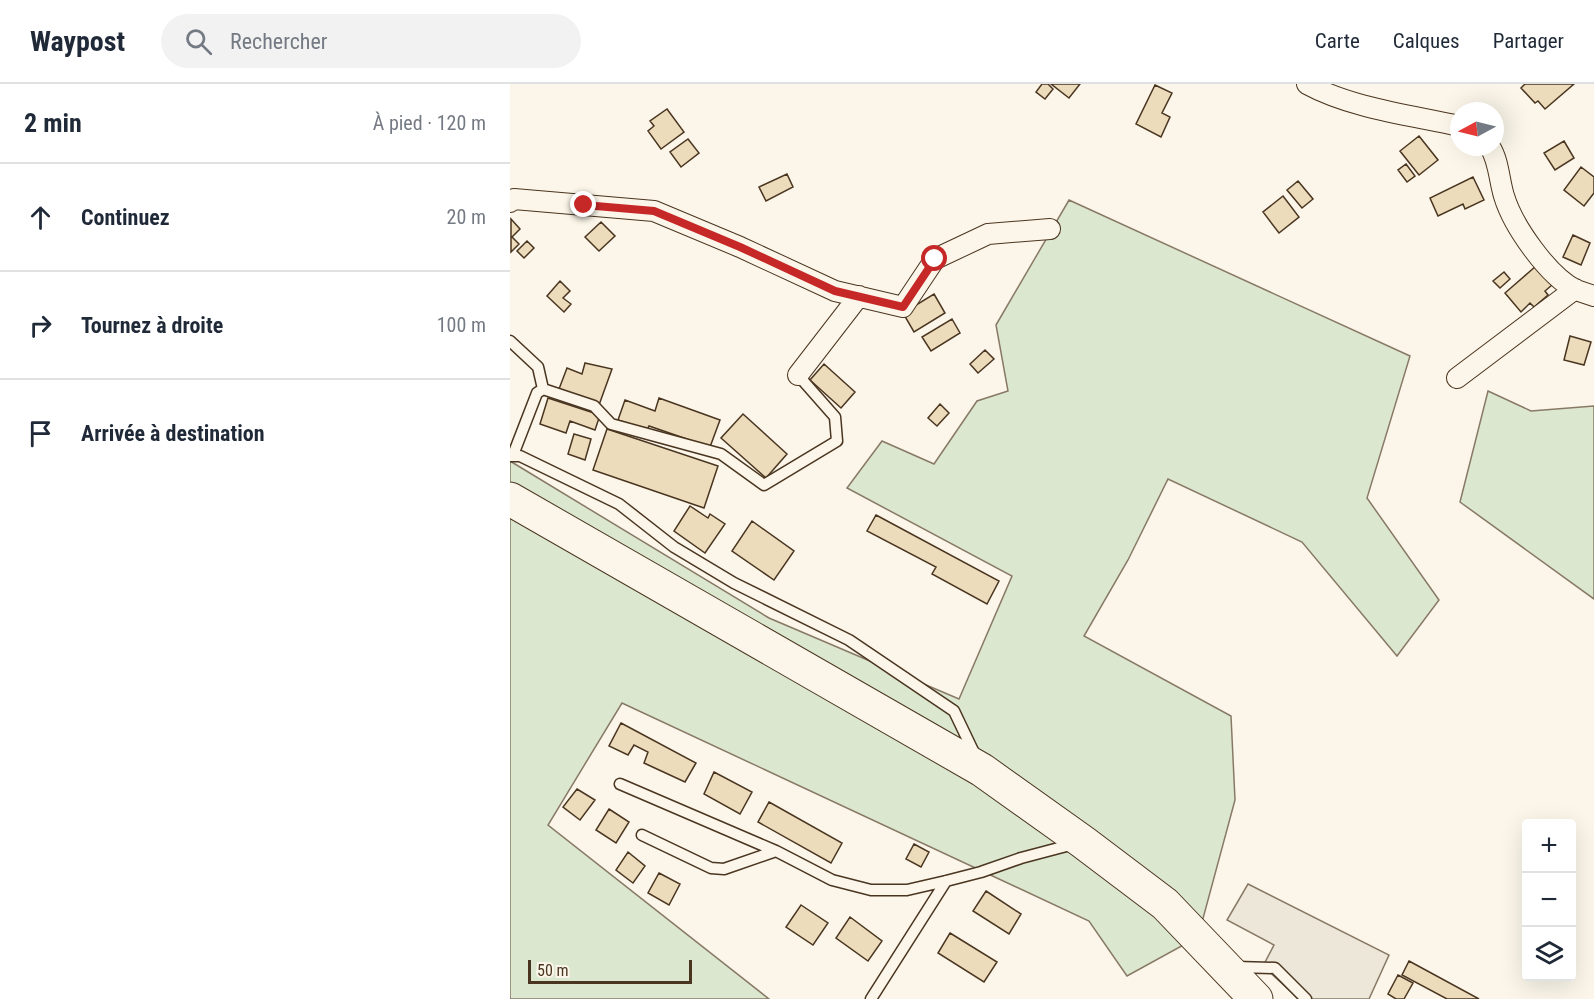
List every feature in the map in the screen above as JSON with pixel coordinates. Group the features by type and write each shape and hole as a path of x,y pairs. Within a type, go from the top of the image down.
{"highway":[{"path":"510,499 982,770 1165,904 1256,999"}],"street":[{"path":"1307,84 1339,98 1369,107 1450,124"},
{"path":"1493,156 1504,197 1521,234 1552,270 1575,289 1594,296"},
{"path":"510,202 514,199 654,211 740,247 835,291 903,307 935,259 988,234 1050,229"},
{"path":"1457,378 1575,289"},
{"path":"798,375 859,297"}],"lane":[{"path":"510,341 538,367 543,389"},
{"path":"543,389 594,406 611,424 721,454 764,485 837,441 834,417 798,375"},
{"path":"543,389 537,393 512,455 520,456 619,504 674,548 734,583 849,640 878,659 954,711 982,770"},
{"path":"620,784 776,851 832,880 871,890 907,890 946,882 1021,858 1083,842"},
{"path":"642,834 711,868 724,869 776,851"},
{"path":"872,999 946,882"},
{"path":"1226,967 1275,968 1306,999"}],"green space":[{"path":"1069,200 1410,356 1367,498 1439,600 1397,656 1302,542 1168,479 1128,560 1084,636 1231,716 1235,800 1198,937 1127,976 1089,921 622,703 548,825 769,999 510,999 510,461 769,618 959,699 1012,576 847,488 882,441 934,464 977,401 1008,391 996,325"},
{"path":"1488,391 1531,411 1594,406 1594,599 1460,502"}],"shaded area":[{"path":"1248,884 1389,955 1369,999 1299,999 1263,966 1274,945 1227,920"}],"building":[{"path":"1042,84 1048,84 1053,89 1045,99 1036,92"},
{"path":"1051,84 1080,84 1069,98"},
{"path":"1525,84 1574,84 1545,109 1538,101 1535,103 1521,88"},
{"path":"1155,85 1172,93 1162,113 1170,117 1161,137 1136,124"},
{"path":"667,109 684,132 661,149 648,131 654,126 650,121"},
{"path":"1419,136 1438,160 1419,175 1400,151"},
{"path":"688,139 699,153 681,167 670,152"},
{"path":"1564,141 1574,158 1555,170 1544,153"},
{"path":"1406,164 1415,176 1407,182 1398,170"},
{"path":"1581,167 1594,177 1594,193 1584,206 1564,190"},
{"path":"787,174 793,187 766,201 759,187"},
{"path":"1473,177 1484,200 1465,209 1463,204 1438,216 1430,198"},
{"path":"1298,181 1313,199 1302,208 1287,190"},
{"path":"1283,196 1299,217 1279,233 1263,212"},
{"path":"511,219 520,229 512,237 519,244 511,252"},
{"path":"601,222 615,236 599,251 585,237"},
{"path":"1573,235 1590,243 1581,265 1563,257"},
{"path":"527,241 534,248 524,258 517,251"},
{"path":"1536,266 1552,285 1545,291 1548,295 1534,307 1530,303 1521,312 1505,293"},
{"path":"1504,272 1510,279 1500,288 1493,281"},
{"path":"560,281 570,291 563,298 571,304 564,312 547,296"},
{"path":"934,294 945,313 914,332 903,313"},
{"path":"952,319 960,333 931,351 922,337"},
{"path":"1570,336 1591,342 1584,365 1564,360"},
{"path":"985,350 994,359 978,373 970,364"},
{"path":"585,363 612,369 599,405 559,389 567,368 582,374"},
{"path":"824,364 855,392 841,408 810,380"},
{"path":"548,398 600,415 595,430 570,421 566,433 540,424"},
{"path":"659,398 720,420 710,447 649,426 647,430 618,420 625,400 655,411"},
{"path":"940,404 949,413 937,426 928,418"},
{"path":"743,414 787,454 766,478 721,438"},
{"path":"607,429 718,466 704,508 593,470"},
{"path":"574,434 591,439 585,460 568,454"},
{"path":"690,506 708,518 710,514 725,524 705,553 674,531"},
{"path":"876,515 999,581 987,604 932,574 936,567 867,531"},
{"path":"752,521 794,551 774,580 732,551"},
{"path":"621,723 696,763 685,782 644,763 648,752 634,745 628,755 609,746"},
{"path":"714,772 752,792 740,814 704,794"},
{"path":"577,789 595,800 580,820 563,807"},
{"path":"769,802 842,843 831,863 758,822"},
{"path":"609,809 629,822 616,843 596,830"},
{"path":"914,844 929,852 921,867 906,859"},
{"path":"628,852 645,866 633,883 616,870"},
{"path":"659,873 680,884 669,905 648,893"},
{"path":"986,891 1021,914 1009,934 973,911"},
{"path":"801,905 828,923 813,945 786,927"},
{"path":"850,917 882,941 868,961 836,938"},
{"path":"950,933 997,962 984,982 938,953"},
{"path":"1409,961 1479,999 1447,999 1402,975"},
{"path":"1398,975 1413,983 1404,999 1396,999 1388,994"}],"route":[{"path":"584,205 654,211 740,247 835,291 903,307 935,259"}]}
